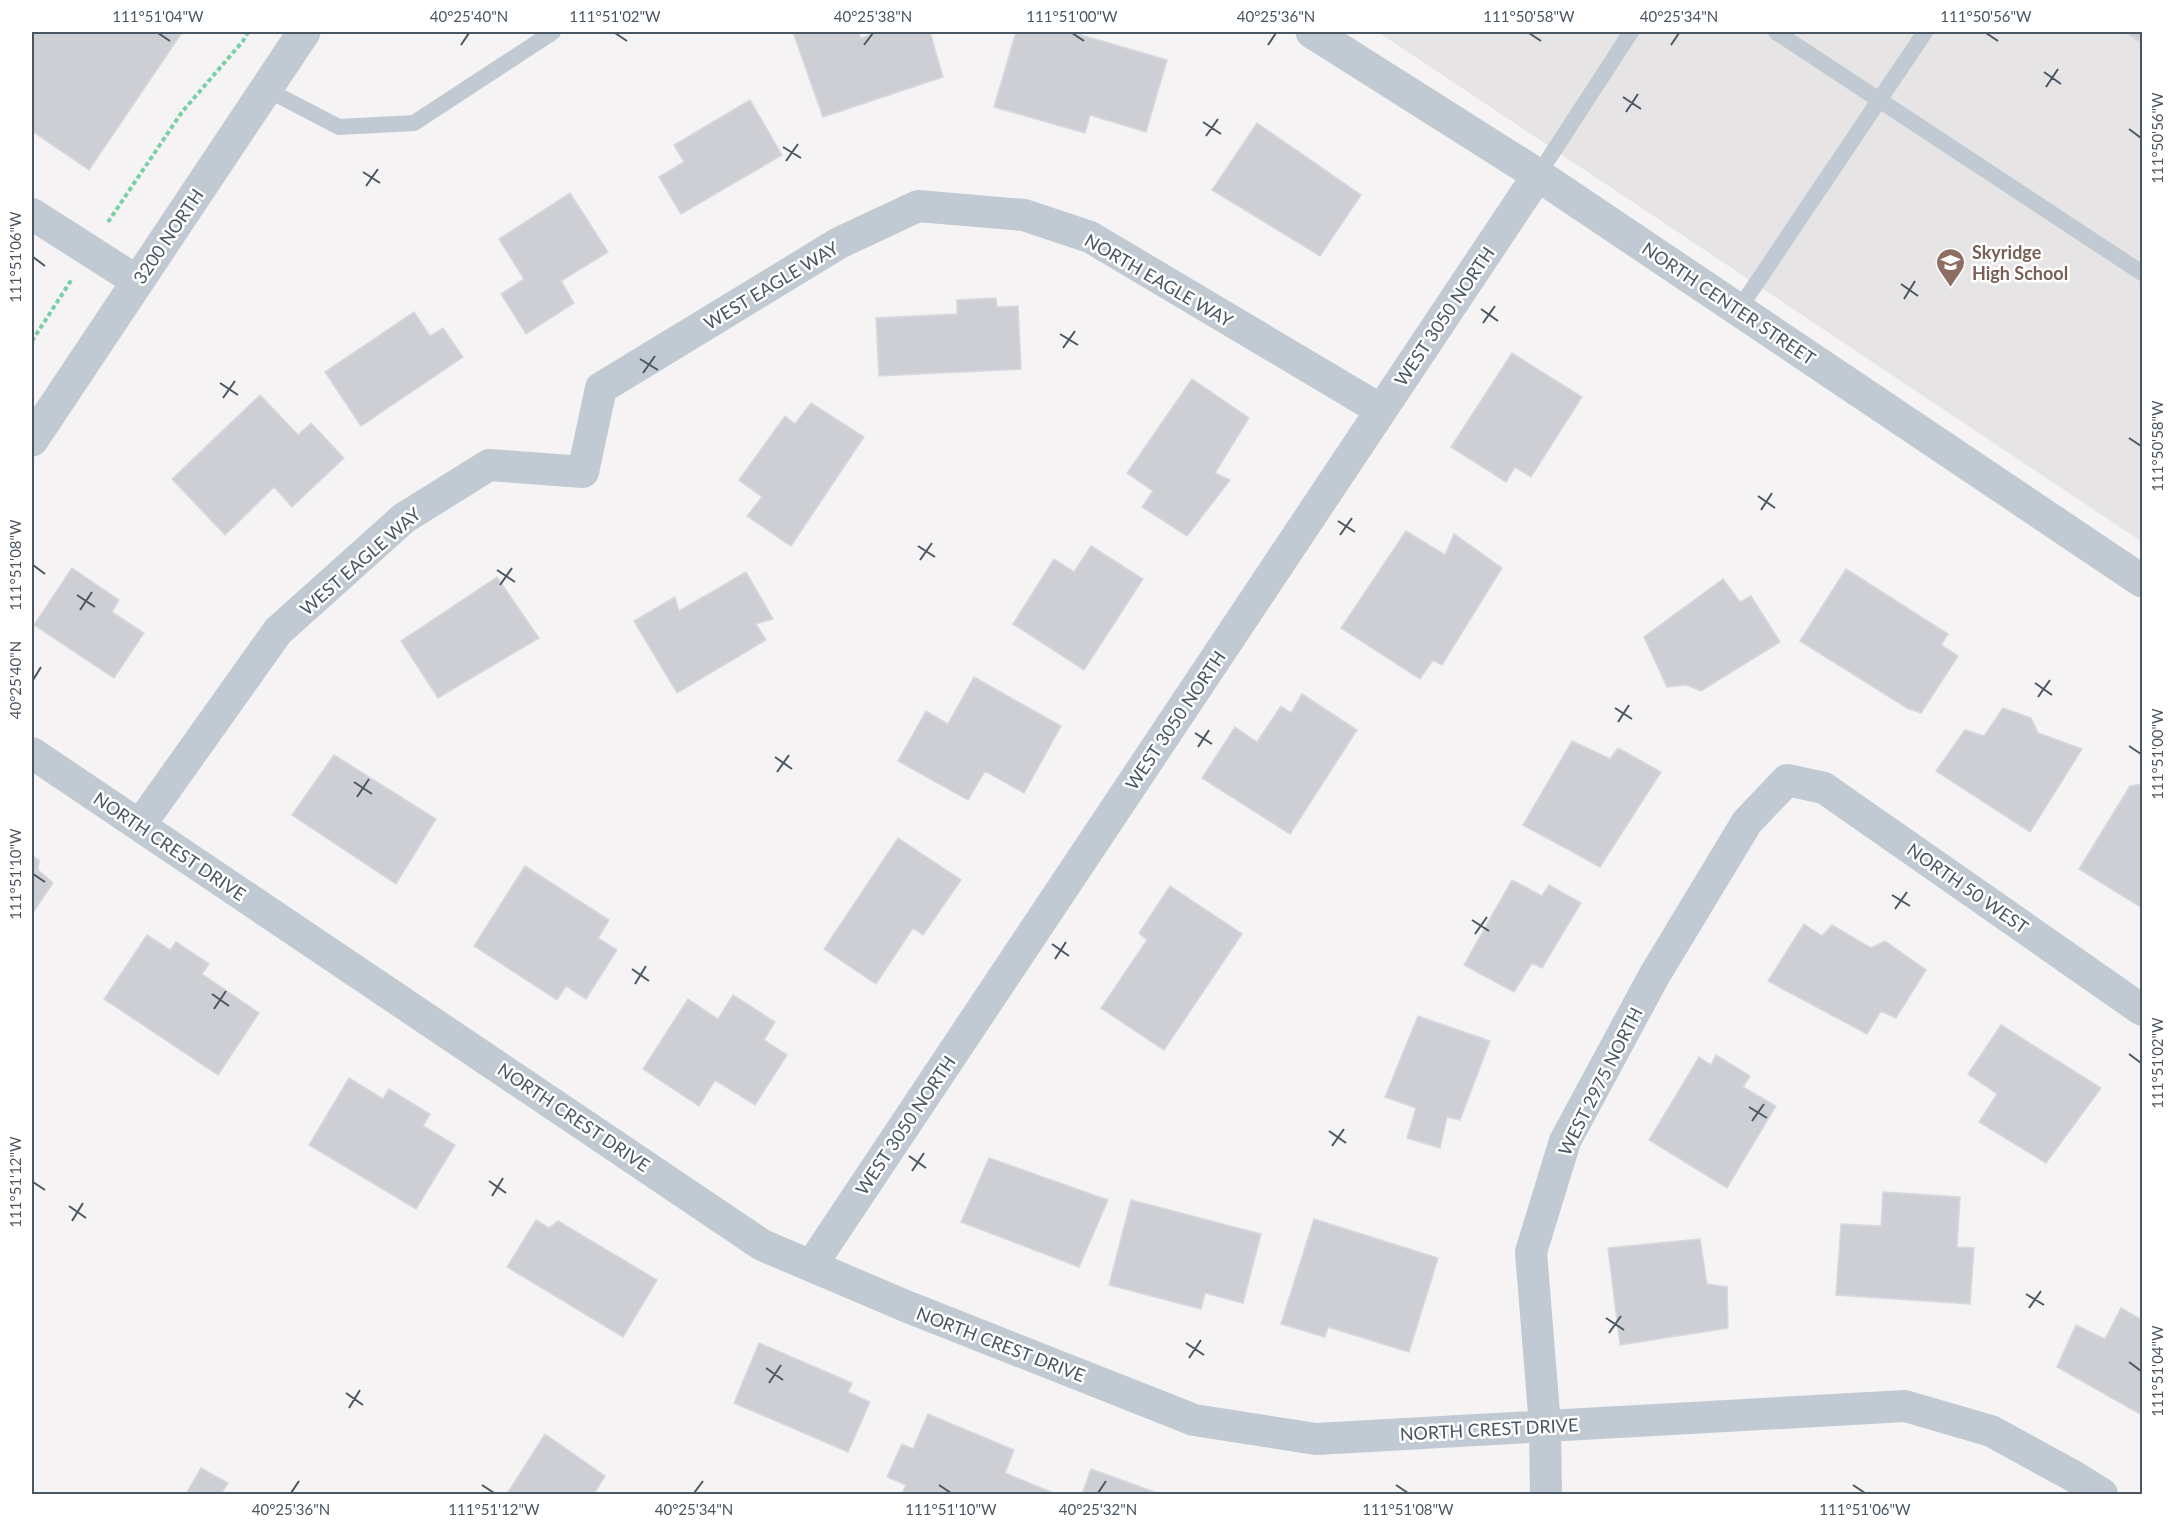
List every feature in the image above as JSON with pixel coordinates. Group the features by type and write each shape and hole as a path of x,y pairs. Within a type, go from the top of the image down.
{"street":[{"name":"3200 NORTH","path":"32,440 304,32"},
{"name":"NORTH CENTER STREET","path":"1312,32 1538,174 2142,580"},
{"name":"WEST 3050 NORTH","path":"811,1266 1538,174"},
{"name":"NORTH EAGLE WAY","path":"918,206 1024,215 1090,237 1381,410"},
{"name":"WEST EAGLE WAY","path":"140,825 278,631 404,518 489,465 583,472 601,388 840,243 918,206"},
{"path":"32,214 138,281"},
{"name":"NORTH CREST DRIVE","path":"32,753 762,1245 908,1307 1194,1420 1316,1439 1905,1406 1991,1431 2076,1477 2102,1494"},
{"name":"NORTH 50 WEST","path":"1787,780 1824,788 2142,1010"},
{"name":"WEST 2975 NORTH","path":"1546,1494 1545,1426 1531,1252 1565,1141 1654,976 1747,822 1787,780"}],"lane":[{"path":"266,89 339,127 414,123 554,32"},
{"path":"1538,174 1631,32"},
{"path":"1776,32 2142,273"},
{"path":"1739,309 1925,32"}],"path":[{"path":"114,213 182,112 243,41 248,32"},
{"path":"32,341 65,291"}],"shaded area":[{"name":"Skyridge High School","path":"1378,32 2142,32 2142,542"}],"building":[{"path":"32,32 177,32 181,34 89,170 32,131"},
{"path":"793,32 858,32 861,38 879,32 930,32 943,77 823,117"},
{"path":"1016,32 1071,32 1167,60 1146,132 1090,115 1085,133 994,107"},
{"path":"2124,32 2142,32 2142,43"},
{"path":"750,100 782,155 681,214 659,177 684,162 674,145"},
{"path":"1257,123 1361,195 1320,256 1212,190"},
{"path":"570,193 608,252 561,281 574,303 526,334 501,294 524,279 499,239"},
{"path":"996,298 997,307 1018,306 1021,369 879,376 876,318 957,314 957,300"},
{"path":"414,312 430,336 443,328 463,357 361,426 325,372"},
{"path":"1512,353 1582,397 1531,477 1515,467 1506,482 1451,447"},
{"path":"1192,379 1249,418 1215,473 1230,480 1187,536 1142,507 1153,491 1127,473"},
{"path":"260,395 298,435 311,423 344,458 292,507 274,487 225,535 172,479"},
{"path":"811,403 864,437 791,546 747,516 762,497 739,480 785,416 795,424"},
{"path":"1406,531 1445,555 1454,534 1502,568 1442,665 1433,660 1420,679 1341,628"},
{"path":"1091,546 1143,579 1084,670 1013,624 1054,559 1074,572"},
{"path":"72,568 119,600 112,612 144,633 114,678 34,625"},
{"path":"1846,569 1948,634 1941,645 1958,656 1921,713 1907,708 1800,641"},
{"path":"746,572 773,619 756,624 766,640 677,693 634,621 675,597 679,611"},
{"path":"497,577 539,638 438,698 401,641"},
{"path":"1723,579 1740,602 1751,596 1780,642 1701,691 1686,685 1667,687 1644,637"},
{"path":"974,677 1061,726 1024,793 985,771 968,800 898,761 926,711 948,724"},
{"path":"1302,694 1357,730 1290,834 1202,778 1235,727 1257,742 1281,706 1291,713"},
{"path":"2003,708 2031,718 2038,733 2082,749 2030,832 1936,771 1965,730 1984,736"},
{"path":"1572,741 1610,759 1618,748 1661,772 1600,867 1523,825"},
{"path":"334,755 436,819 396,884 292,815"},
{"path":"2142,784 2142,908 2079,869 2130,786"},
{"path":"898,838 961,880 923,935 913,928 876,984 824,949"},
{"path":"32,856 39,860 38,870 53,883 32,914"},
{"path":"525,866 609,920 598,938 617,950 586,999 566,986 557,1000 474,946"},
{"path":"1512,880 1542,896 1549,885 1581,903 1542,968 1532,963 1514,992 1464,965"},
{"path":"1170,886 1242,934 1164,1050 1101,1008 1147,940 1139,933"},
{"path":"1804,924 1822,936 1832,925 1871,948 1885,941 1926,970 1896,1018 1881,1011 1867,1034 1768,981"},
{"path":"147,935 170,950 176,942 209,964 202,974 259,1013 218,1075 104,999"},
{"path":"733,995 775,1022 764,1040 787,1055 755,1105 715,1080 699,1106 643,1069 688,999 718,1019"},
{"path":"1418,1016 1490,1041 1460,1120 1447,1117 1440,1148 1407,1138 1416,1108 1385,1097"},
{"path":"2001,1025 2101,1088 2046,1163 1979,1122 1997,1094 1968,1074"},
{"path":"1716,1055 1750,1076 1743,1087 1776,1106 1727,1188 1649,1140 1699,1057 1711,1065"},
{"path":"349,1078 383,1099 389,1089 430,1114 423,1126 455,1145 416,1209 309,1145"},
{"path":"989,1158 1108,1200 1079,1267 961,1222"},
{"path":"1883,1192 1960,1197 1957,1247 1974,1248 1970,1304 1836,1295 1841,1224 1881,1226"},
{"path":"1131,1200 1261,1234 1243,1303 1205,1293 1201,1309 1109,1285"},
{"path":"1314,1219 1438,1258 1409,1352 1328,1327 1325,1337 1281,1324"},
{"path":"536,1220 549,1228 558,1221 657,1280 623,1337 507,1267"},
{"path":"1700,1239 1707,1284 1727,1287 1728,1328 1620,1345 1608,1248"},
{"path":"2121,1308 2142,1320 2142,1411 2140,1414 2057,1367 2076,1325 2105,1339"},
{"path":"759,1343 852,1383 848,1392 870,1402 848,1452 734,1403"},
{"path":"928,1414 1014,1450 1005,1473 1051,1492 1050,1494 902,1494 906,1485 887,1477 902,1444 913,1449"},
{"path":"545,1434 605,1476 594,1494 507,1494"},
{"path":"201,1468 228,1483 221,1494 186,1494"},
{"path":"1091,1469 1160,1494 1082,1494"}],"place":[{"name":"Skyridge High School","path":"1951,288"}]}
